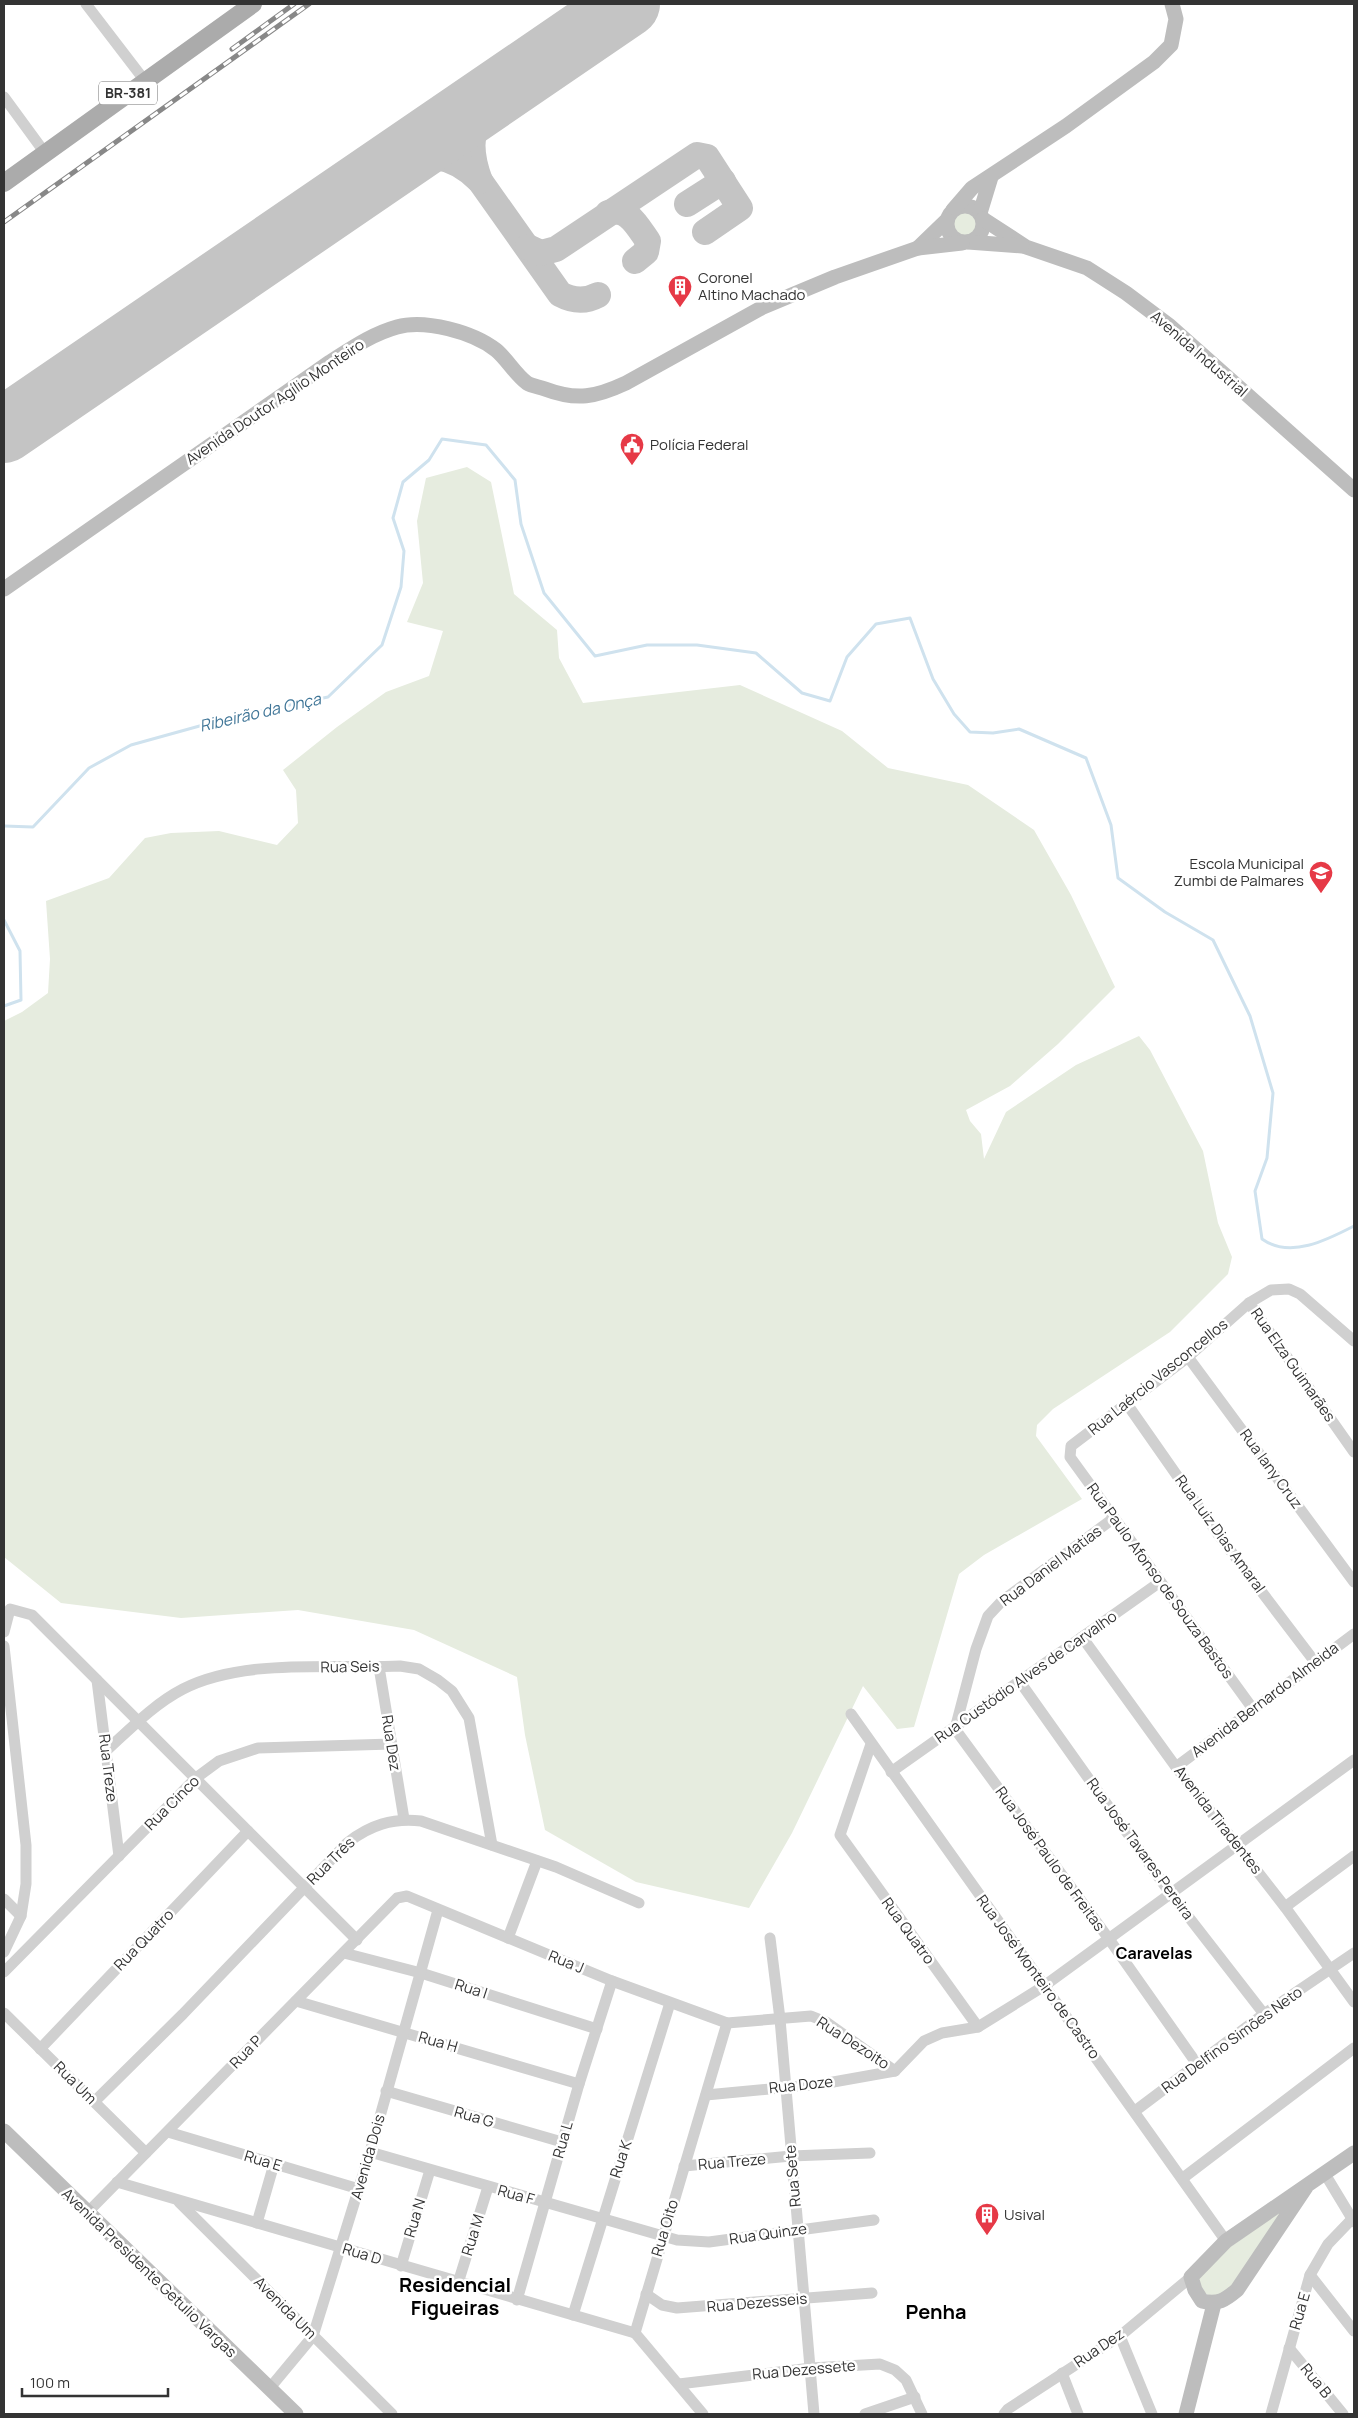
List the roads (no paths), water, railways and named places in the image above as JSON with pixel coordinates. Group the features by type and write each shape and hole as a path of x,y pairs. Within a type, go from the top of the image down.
{"main road":[{"name":"BR-381","path":"4,183 247,6"}],"street":[{"path":"86,4 145,81"},
{"name":"Avenida Doutor Agílio Monteiro","path":"918,248 950,215 972,188 991,177 1154,62 1171,45 1176,19 1172,4"},
{"path":"4,97 45,153"},
{"path":"981,216 970,206 964,206 950,215 948,231 951,236 965,243 974,240 982,231 981,216 991,177"},
{"name":"Avenida Industrial","path":"981,216 1026,247"},
{"name":"Avenida Doutor Agílio Monteiro","path":"4,589 330,362 368,338 400,326 434,325 468,335 495,349 528,383 560,394 588,396 602,394 626,383 763,307 835,277 918,248 965,243"},
{"name":"Avenida Industrial","path":"965,243 1026,247 1087,268 1126,293 1170,326 1354,490"},
{"name":"Rua Laércio Vasconcellos","path":"1070,1452 1071,1446 1188,1357 1248,1304 1271,1290 1289,1289 1300,1294 1354,1341"},
{"name":"Rua Elza Guimarães","path":"1248,1304 1354,1452"},
{"name":"Rua Iany Cruz","path":"1188,1357 1354,1582"},
{"name":"Rua Luiz Dias Amaral","path":"1127,1404 1220,1537 1315,1662"},
{"name":"Rua Paulo Afonso de Souza Bastos","path":"1070,1452 1070,1457 1253,1709"},
{"name":"Rua Daniel Matias","path":"954,1729 976,1649 988,1616 1002,1601 1114,1518"},
{"name":"Rua Custódio Alves de Carvalho","path":"891,1772 1160,1582"},
{"path":"4,1632 10,1609 32,1615 357,1940"},
{"name":"Avenida Bernardo Almeida","path":"1176,1767 1354,1634"},
{"name":"Avenida Tiradentes","path":"1082,1637 1176,1767 1285,1907 1354,2002"},
{"path":"4,1646 26,1845 26,1884 21,1916 4,1952"},
{"name":"Rua Seis","path":"106,1751 139,1722 183,1689 226,1673 262,1668 400,1666 419,1669 445,1685 462,1704 471,1724 492,1845"},
{"name":"Rua Dez","path":"379,1667 404,1819"},
{"name":"Rua Treze","path":"97,1680 119,1856"},
{"name":"Rua José Tavares Pereira","path":"1020,1682 1170,1893 1264,2014"},
{"name":"Rua José Monteiro de Castro","path":"851,1714 1226,2241"},
{"name":"Rua José Paulo de Freitas","path":"954,1729 1109,1939 1196,2064"},
{"name":"Rua Cinco","path":"4,1972 196,1778 219,1761 258,1748 392,1744"},
{"name":"Rua Quatro","path":"871,1744 840,1835 978,2027"},
{"path":"895,2071 924,2040 942,2033 978,2027 1044,1986 1354,1760"},
{"name":"Rua Três","path":"94,2102 183,2014 304,1887 348,1843 365,1829 404,1819 421,1821 537,1861 639,1903"},
{"name":"Rua Quatro","path":"40,2049 248,1831"},
{"path":"1285,1907 1354,1856"},
{"path":"508,1938 537,1861"},
{"name":"Rua J","path":"407,1896 612,1981 670,2004 727,2023"},
{"name":"Rua P","path":"87,2214 397,1898 407,1896"},
{"path":"4,1899 21,1916"},
{"name":"Avenida Dois","path":"269,2389 313,2336 370,2152 438,1910"},
{"name":"Rua Sete","path":"770,1938 780,2019 814,2414"},
{"name":"Rua I","path":"344,1953 421,1973 597,2029"},
{"name":"Rua Delfino Simões Neto","path":"1135,2111 1264,2014 1354,1953"},
{"name":"Rua L","path":"517,2300 579,2084 612,1981"},
{"name":"Rua H","path":"296,2001 579,2084"},
{"name":"Rua K","path":"573,2315 670,2004"},
{"name":"Rua Um","path":"4,2013 146,2154"},
{"name":"Rua Dezoito","path":"780,2019 811,2016 826,2022 895,2071"},
{"path":"727,2023 780,2019"},
{"name":"Rua Oito","path":"635,2333 727,2023"},
{"path":"1183,2178 1354,2048"},
{"name":"Rua Doze","path":"706,2095 875,2076 895,2071"},
{"name":"Rua G","path":"386,2091 562,2142"},
{"name":"Avenida Presidente Getulio Vargas","path":"4,2131 87,2214 296,2414"},
{"name":"Rua E","path":"168,2132 359,2189"},
{"name":"Rua F","path":"370,2152 663,2237"},
{"name":"Rua Treze","path":"684,2166 791,2156 870,2153"},
{"path":"1306,2187 1238,2290 1225,2301 1214,2304 1202,2301 1195,2290 1191,2277 1226,2241 1354,2153"},
{"path":"257,2223 274,2164"},
{"name":"Rua N","path":"401,2266 430,2170"},
{"path":"1325,2174 1353,2221"},
{"name":"Rua D","path":"117,2182 458,2283 635,2333"},
{"name":"Rua M","path":"458,2283 488,2187"},
{"name":"Avenida Um","path":"178,2200 392,2414"},
{"name":"Rua Quinze","path":"663,2237 708,2242 874,2220"},
{"name":"Rua E","path":"1271,2414 1310,2275 1328,2244 1353,2221"},
{"path":"1310,2275 1354,2331"},
{"name":"Rua Dez","path":"1004,2414 1008,2409 1120,2336 1191,2277"},
{"name":"Rua Dezesseis","path":"646,2294 662,2304 677,2308 872,2293"},
{"path":"1186,2414 1214,2304"},
{"path":"635,2333 703,2414"},
{"path":"1120,2336 1152,2414"},
{"name":"Rua B","path":"1289,2348 1344,2414"},
{"name":"Rua Dezessete","path":"679,2384 811,2368 880,2364 895,2370 906,2380 915,2397"},
{"path":"1062,2373 1078,2414"},
{"path":"865,2414 915,2397 922,2414"}],"waterway":[{"name":"Ribeirão da Onça","path":"4,826 33,827 89,768 131,745 232,717 328,697 382,645 401,587 404,551 393,518 403,482 429,460 442,439 486,445 515,480 521,524 544,593 595,656 647,645 697,645 756,653 802,693 830,701 847,657 876,624 910,618 933,679 954,714 970,732 993,733 1019,729 1086,758 1111,825 1118,878 1165,912 1213,940 1250,1016 1273,1093 1267,1158 1255,1191 1262,1239 1273,1245 1296,1247 1320,1242 1354,1226"},
{"name":"Ribeirão da Onça","path":"4,920 20,951 21,1000 4,1006"}],"railway":[{"path":"232,49 294,4"},
{"path":"4,222 309,4"}],"place":[{"name":"Coronel Altino Machado","path":"680,308"},
{"name":"Polícia Federal","path":"632,466"},
{"name":"Escola Municipal Zumbi de Palmares","path":"1321,894"},
{"name":"Usival","path":"987,2236"}],"district":[{"name":"Caravelas","path":"1154,1953"},
{"name":"Residencial Figueiras","path":"455,2296"},
{"name":"Penha","path":"936,2312"}]}
